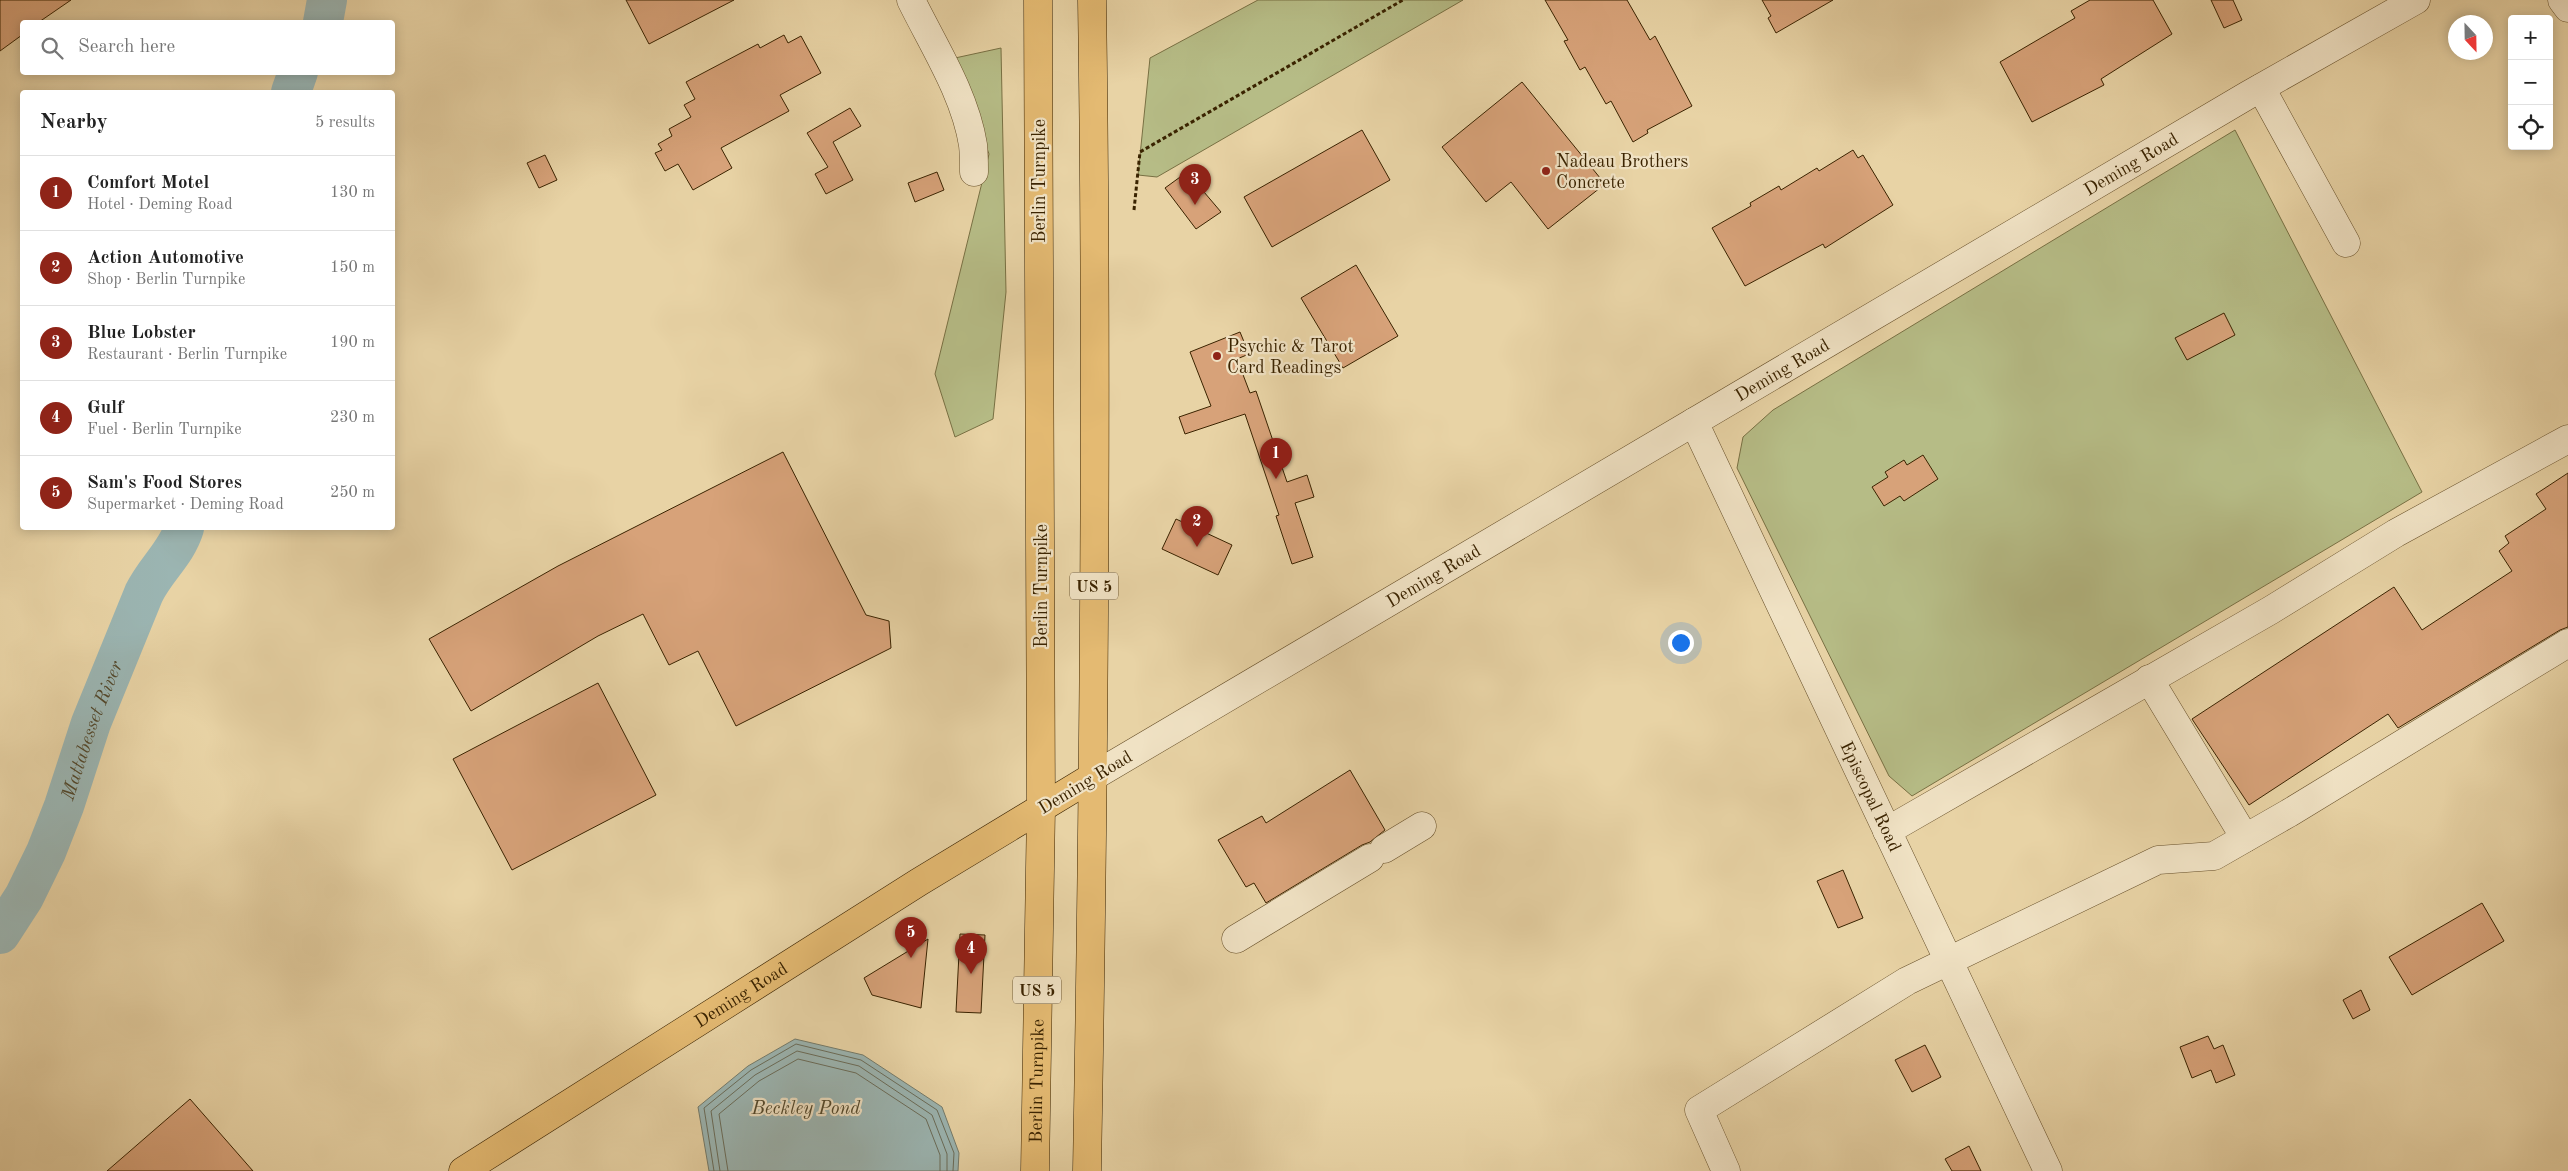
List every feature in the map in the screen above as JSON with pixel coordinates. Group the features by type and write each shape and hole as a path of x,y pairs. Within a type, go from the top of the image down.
{"main road":[{"name":"Berlin Turnpike","path":"1035,1171 1041,808 1038,0"},
{"name":"US 5","path":"1086,1171 1094,776 1095,210 1092,0"},
{"name":"Deming Road","path":"463,1171 919,882 1094,776"}],"street":[{"path":"910,0 949,77 965,116 973,146 974,172"},
{"name":"Deming Road","path":"1094,776 2261,88 2416,0"},
{"path":"2562,0 2568,8"},
{"path":"2261,88 2346,243"},
{"name":"Episcopal Road","path":"1694,422 2048,1171"},
{"path":"1887,831 2271,610 2396,533 2568,439"},
{"path":"1726,1171 1699,1110 1907,981 2158,860 2214,856 2512,680 2568,643"},
{"path":"2149,679 2245,838"},
{"path":"1236,939 1422,826"}],"path":[{"path":"1134,210 1140,152 1403,0"}],"green space":[{"path":"1258,0 1463,0 1157,177 1138,175 1150,58"},
{"path":"1001,48 1006,292 993,419 955,437 935,374 989,154 955,58"},
{"path":"2235,130 2422,492 1912,796 1889,776 1737,468 1743,437 1773,410"}],"water":[{"name":"Beckley Pond","path":"795,1039 863,1055 942,1107 959,1153 958,1171 709,1171 698,1107 748,1066"}],"building":[{"path":"0,0 71,0 42,20 20,20 20,36 0,51"},
{"path":"626,0 734,0 649,44"},
{"path":"1545,0 1627,0 1650,40 1655,36 1692,106 1647,130 1648,133 1633,142 1611,101 1606,104 1585,67 1580,70 1564,41 1568,40"},
{"path":"1762,0 1833,0 1776,33 1768,18 1771,16"},
{"path":"2090,0 2153,0 2172,34 2101,79 2104,85 2032,122 2000,62 2075,18 2071,11"},
{"path":"2211,0 2233,0 2242,20 2224,28"},
{"path":"784,35 788,43 801,36 821,73 780,95 789,111 721,148 732,168 693,190 678,164 665,171 655,153 662,150 658,144 672,136 669,129 691,117 684,105 695,99 686,82 758,44 760,48"},
{"path":"1522,82 1605,184 1548,229 1511,182 1486,202 1442,147"},
{"path":"850,108 861,126 833,142 853,180 826,194 815,174 828,167 807,133"},
{"path":"1362,130 1390,180 1272,247 1244,197"},
{"path":"1853,150 1858,158 1863,155 1893,205 1825,248 1823,244 1745,286 1712,228 1751,206 1750,203 1779,186 1781,190 1817,168 1819,171"},
{"path":"545,155 557,180 539,188 527,163"},
{"path":"937,172 944,190 915,202 908,183"},
{"path":"1187,172 1221,212 1196,229 1165,188"},
{"path":"1356,265 1398,336 1343,368 1301,298"},
{"path":"2224,313 2235,335 2187,360 2175,338"},
{"path":"1240,332 1249,354 1237,359 1250,393 1256,391 1287,482 1307,475 1314,497 1295,503 1313,557 1292,564 1276,516 1279,515 1245,414 1185,434 1179,417 1211,406 1190,352"},
{"path":"783,452 866,615 889,621 891,648 736,726 698,651 669,665 643,614 598,636 471,711 429,639 558,566"},
{"path":"1923,455 1938,479 1904,501 1900,496 1884,506 1872,487 1888,477 1885,472 1904,460 1907,465"},
{"path":"2568,473 2568,627 2560,630 2398,728 2388,714 2249,805 2192,719 2394,587 2422,630 2512,571 2499,551 2509,543 2505,536 2546,509 2536,494"},
{"path":"1176,519 1232,545 1218,575 1162,549"},
{"path":"598,683 656,795 512,870 453,759"},
{"path":"1350,770 1385,830 1370,842 1266,903 1254,883 1246,887 1218,840 1262,816 1266,823"},
{"path":"1843,870 1863,918 1838,928 1817,881"},
{"path":"2482,903 2504,941 2412,995 2389,957"},
{"path":"960,934 985,935 981,1013 956,1012"},
{"path":"928,939 921,1008 872,995 864,978"},
{"path":"2361,990 2370,1010 2353,1019 2343,1000"},
{"path":"2208,1036 2214,1049 2223,1045 2235,1075 2216,1083 2211,1070 2192,1078 2180,1047"},
{"path":"1925,1045 1941,1077 1912,1092 1895,1060"},
{"path":"190,1099 253,1171 107,1171"},
{"path":"1969,1146 1981,1171 1952,1171 1945,1159"}],"waterway":[{"name":"Mattabesset River","path":"323,20 327,0"},
{"name":"Mattabesset River","path":"292,90 297,75"},
{"name":"Mattabesset River","path":"0,934 24,897 46,852 64,806 91,723 144,593 181,537 183,530"}],"place":[{"name":"Nadeau Brothers Concrete","path":"1546,171"},
{"name":"Blue Lobster","path":"1195,205"},
{"name":"Psychic & Tarot Card Readings","path":"1217,356"},
{"name":"Comfort Motel","path":"1276,479"},
{"name":"Action Automotive","path":"1197,547"},
{"name":"Sam's Food Stores","path":"911,958"},
{"name":"Gulf","path":"971,974"}]}
